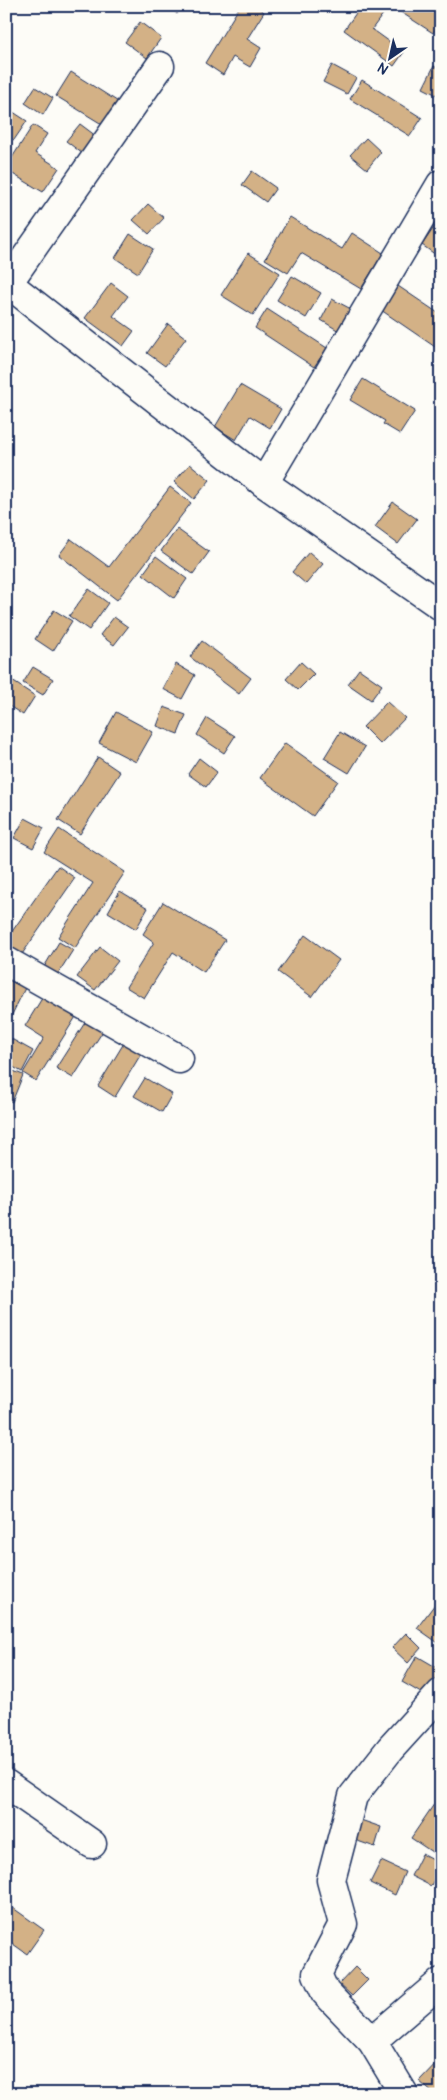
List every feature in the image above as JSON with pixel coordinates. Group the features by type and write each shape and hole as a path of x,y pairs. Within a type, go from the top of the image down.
{"street":[{"path":"160,66 7,282 264,483 441,606"},
{"path":"264,483 441,184"},
{"path":"6,961 179,1059"},
{"path":"404,2094 372,2041 326,1992 317,1974 343,1924 331,1880 353,1796 390,1749 441,1694"},
{"path":"6,1784 92,1844"},
{"path":"372,2041 441,1982"}],"building":[{"path":"168,6 183,6 177,14"},
{"path":"240,6 255,6 264,12 247,39 261,48 250,67 233,57 223,75 205,63"},
{"path":"361,6 389,6 372,29 404,52 394,66 344,30"},
{"path":"402,6 441,6 441,21 433,33 399,11"},
{"path":"140,22 161,38 147,58 125,42"},
{"path":"332,65 356,78 347,94 323,82"},
{"path":"434,66 441,70 441,97 423,88"},
{"path":"71,72 120,103 105,126 56,96"},
{"path":"362,80 422,118 410,136 350,99"},
{"path":"35,87 53,98 43,115 25,103"},
{"path":"7,108 27,121 14,140 6,135"},
{"path":"80,124 96,136 83,154 66,141"},
{"path":"33,125 47,134 35,153 59,168 43,192 6,170 6,167"},
{"path":"366,138 381,152 367,169 350,155"},
{"path":"252,171 276,188 266,202 242,185"},
{"path":"148,204 164,218 149,234 133,220"},
{"path":"290,217 342,249 352,233 383,253 361,289 301,253 288,273 265,259"},
{"path":"435,226 441,230 441,248 436,255 422,245"},
{"path":"130,234 153,249 138,273 115,258"},
{"path":"248,253 280,273 253,315 221,295"},
{"path":"292,276 321,293 306,318 277,300"},
{"path":"111,283 128,296 113,316 134,331 123,346 85,318"},
{"path":"398,286 441,315 441,351 381,310"},
{"path":"332,299 351,309 339,331 321,320"},
{"path":"267,309 327,348 314,367 255,328"},
{"path":"168,324 186,338 165,366 147,353"},
{"path":"363,379 415,411 400,434 383,424 385,421 350,400"},
{"path":"240,385 281,409 270,428 250,416 236,440 215,427"},
{"path":"190,464 210,480 194,499 174,482"},
{"path":"170,487 191,503 117,600 59,555 71,539 109,567"},
{"path":"393,502 417,519 398,544 375,527"},
{"path":"177,529 209,552 193,574 161,551"},
{"path":"309,552 323,564 306,584 292,572"},
{"path":"156,556 187,579 174,598 143,574"},
{"path":"89,589 108,603 89,630 69,616"},
{"path":"54,610 72,621 53,651 35,639"},
{"path":"114,617 128,627 114,645 100,635"},
{"path":"202,641 251,678 239,694 190,657"},
{"path":"301,662 314,674 298,690 286,679"},
{"path":"176,664 195,675 182,699 163,689"},
{"path":"33,667 53,679 43,695 23,683"},
{"path":"359,669 382,685 371,700 348,684"},
{"path":"6,677 35,696 23,715 6,704"},
{"path":"387,702 405,718 380,744 363,727"},
{"path":"164,707 186,715 178,734 157,726"},
{"path":"116,712 153,732 136,762 99,743"},
{"path":"207,718 235,736 224,753 197,735"},
{"path":"340,732 365,747 349,773 324,758"},
{"path":"285,743 338,781 313,816 260,778"},
{"path":"98,757 120,772 80,834 58,820"},
{"path":"199,758 217,772 206,787 188,774"},
{"path":"25,818 44,828 33,848 14,838"},
{"path":"59,829 125,872 75,948 58,937 93,883 44,852"},
{"path":"58,866 75,878 20,957 6,947 6,940"},
{"path":"120,891 148,908 136,929 108,912"},
{"path":"163,902 225,940 204,972 173,952 144,998 126,987 154,942 143,934"},
{"path":"305,935 339,960 312,997 278,972"},
{"path":"59,942 73,950 54,980 41,972"},
{"path":"100,947 118,961 95,990 77,977"},
{"path":"6,979 25,988 6,1027"},
{"path":"44,995 77,1015 36,1081 23,1073 44,1038 25,1026"},
{"path":"86,1021 103,1031 73,1078 56,1068"},
{"path":"6,1036 33,1051 22,1072 6,1063"},
{"path":"127,1038 144,1049 115,1097 98,1086"},
{"path":"6,1068 23,1075 12,1102 6,1100"},
{"path":"145,1078 172,1094 162,1112 134,1096"},
{"path":"441,1596 441,1645 417,1628"},
{"path":"406,1633 421,1648 408,1663 392,1648"},
{"path":"417,1656 441,1670 426,1696 402,1682"},
{"path":"441,1794 441,1858 411,1838"},
{"path":"352,1817 381,1827 375,1847 346,1837"},
{"path":"422,1854 441,1864 431,1886 411,1876"},
{"path":"381,1861 405,1872 395,1895 370,1883"},
{"path":"13,1908 44,1930 27,1954 6,1939 6,1917"},
{"path":"355,1967 368,1980 352,1996 339,1984"},
{"path":"441,2058 441,2094 434,2094 419,2081"}]}
